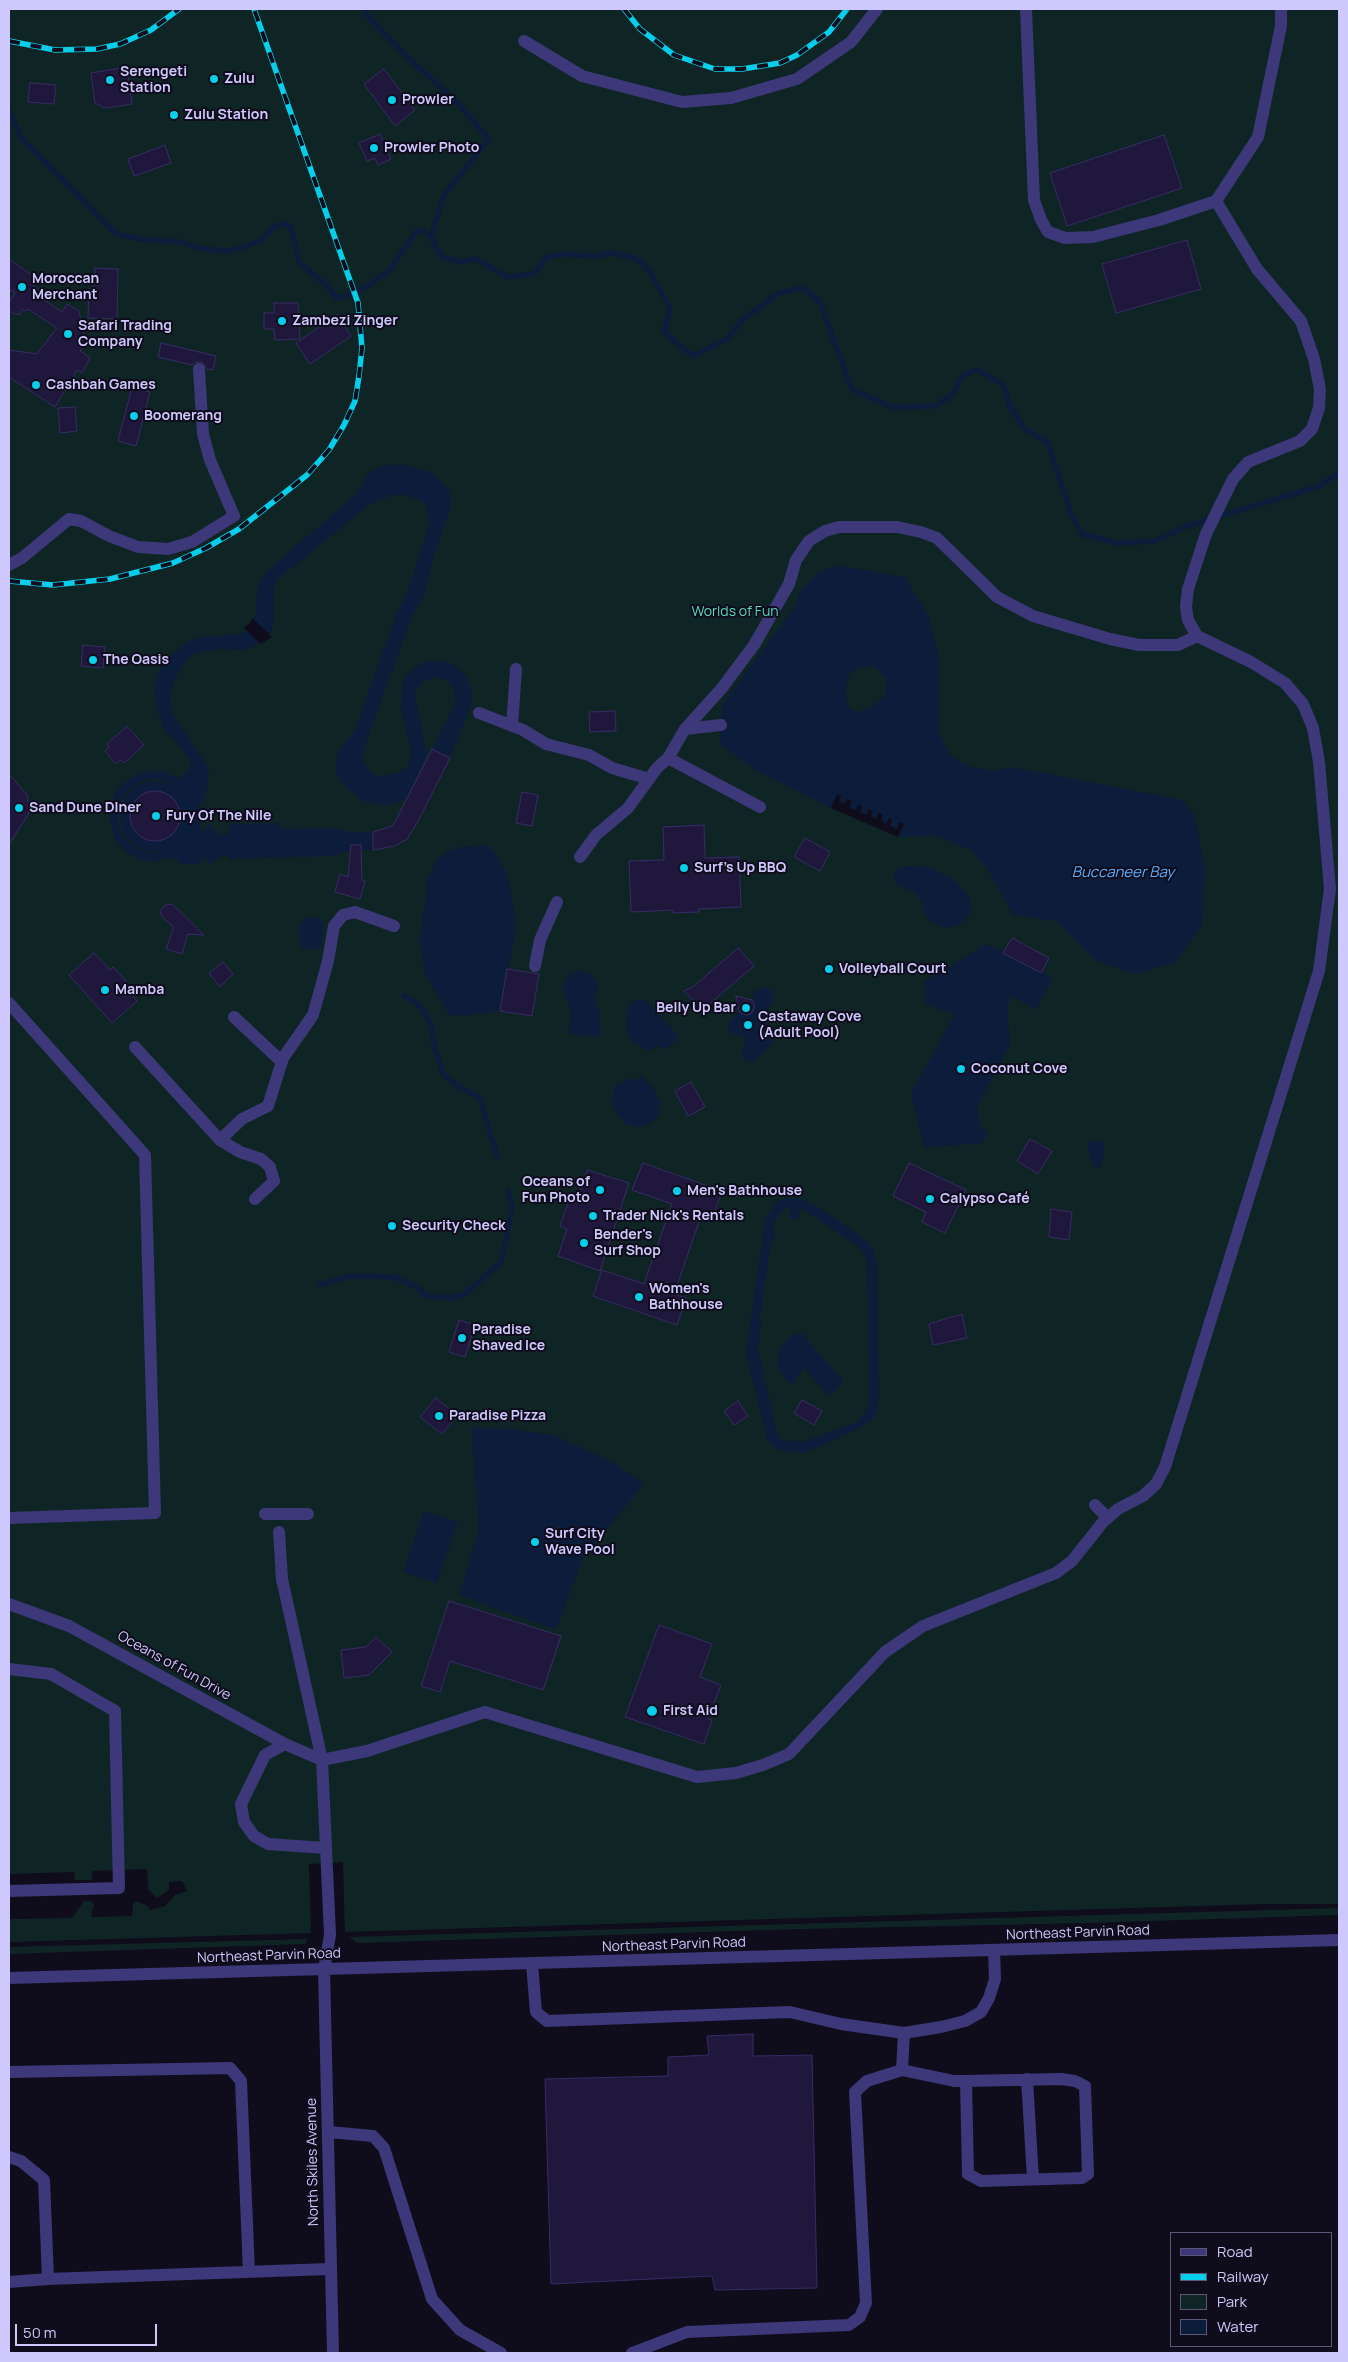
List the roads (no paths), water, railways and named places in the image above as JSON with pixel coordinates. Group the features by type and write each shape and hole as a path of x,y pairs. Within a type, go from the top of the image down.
{"street":[{"path":"524,41 582,76 682,102 731,98 798,79 852,42 877,9"},
{"path":"1026,9 1034,200 1041,220 1048,232 1066,238 1093,237 1159,220 1216,201 1258,138 1281,26 1281,9"},
{"path":"322,1760 366,1751 485,1712 697,1777 736,1773 763,1766 789,1754 885,1652 922,1626 1056,1573 1072,1561 1108,1518 1118,1509 1144,1496 1156,1484 1165,1467 1318,971 1330,890 1319,762 1312,728 1303,704 1285,682 1251,662 1197,636 1188,620 1186,607 1188,589 1209,529 1233,479 1248,462 1300,441 1312,429 1319,408 1320,388 1314,359 1301,321 1257,269 1216,201"},
{"path":"9,565 22,558 69,519 81,520 109,536 138,547 168,548 192,542 234,516 210,460 203,434 199,369"},
{"path":"580,857 596,835 628,808 649,779 668,758 685,728 722,688 754,645 789,584 796,560 809,541 825,531 839,527 897,528 921,532 937,538 997,597 1033,616 1110,639 1139,645 1178,645 1197,636"},
{"path":"512,726 516,668"},
{"path":"479,713 512,726 546,744 589,755 612,768 649,779"},
{"path":"685,728 721,725"},
{"path":"668,758 760,807"},
{"path":"535,966 540,940 557,902"},
{"path":"220,1140 242,1118 268,1106 282,1062 313,1015 328,961 334,926 343,915 355,912 394,926"},
{"path":"9,1002 42,1042 145,1155 155,1513 9,1518"},
{"path":"234,1017 282,1062"},
{"path":"135,1048 220,1140 240,1152 262,1159 270,1167 274,1181 255,1199"},
{"path":"1095,1504 1108,1518"},
{"path":"266,1514 308,1514"},
{"path":"279,1532 282,1578 322,1760 330,1935 324,1970"},
{"name":"Oceans of Fun Drive","path":"9,1604 69,1626 285,1744 322,1760"},
{"path":"9,1669 50,1674 115,1711 119,1888 9,1891"},
{"path":"285,1744 265,1755 241,1804 244,1822 254,1836 268,1844 326,1848"},
{"name":"Northeast Parvin Road","path":"9,1978 1339,1940"},
{"path":"532,1964 536,2012 547,2020 790,2012 841,2024 904,2033 965,2021 981,2012 989,1998 995,1979 994,1950"},
{"name":"North Skiles Avenue","path":"324,1970 332,2353"},
{"path":"902,2070 904,2033"},
{"path":"9,2072 230,2068 241,2081 249,2272"},
{"path":"632,2353 687,2332 849,2325 860,2317 866,2304 856,2092 867,2081 902,2070 954,2081 1061,2079 1075,2081 1085,2086 1088,2174 1082,2178 981,2181 968,2174 966,2081"},
{"path":"1027,2080 1033,2179"},
{"path":"328,2132 373,2136 384,2148 432,2299 460,2330 501,2353"},
{"path":"9,2157 21,2161 44,2180 48,2279"},
{"path":"9,2282 329,2269"}],"water":[{"path":"387,465 404,465 426,470 435,475 450,492 451,506 432,562 426,590 412,617 369,734 364,751 364,763 377,776 399,773 407,767 411,751 401,710 402,686 405,677 415,667 425,662 436,661 451,663 464,673 473,693 472,703 450,758 432,749 455,704 455,693 448,680 436,677 422,682 415,694 427,754 408,798 388,805 373,804 362,800 342,784 336,772 336,760 339,750 355,730 396,615 407,593 429,525 427,506 420,500 406,495 392,495 369,505 277,580 274,588 274,624 270,635 252,647 242,650 219,649 197,653 188,658 175,678 171,692 171,711 209,768 207,791 202,803 199,805 200,829 206,830 206,825 212,825 212,830 219,830 220,859 214,859 214,863 208,863 208,859 201,859 201,864 179,864 178,859 162,859 154,862 142,860 128,853 116,841 110,822 110,806 116,791 129,779 143,772 161,771 179,778 190,768 190,760 176,741 165,732 156,707 155,687 157,676 166,660 187,642 201,637 242,634 252,625 256,612 257,591 260,582 268,570 356,494 368,474 374,469","holes":["160,779 174,786 159,781 146,782 135,787 125,798 121,808 120,821 125,835 134,844 145,850 162,852 154,854 133,846 123,836 118,821 118,808 124,796 133,786 145,780","152,805 162,808 166,815 164,823 159,826 148,825 144,817 145,810"]},
{"name":"Buccaneer Bay","path":"836,565 905,577 929,617 940,664 940,734 949,754 967,766 994,771 1009,767 1182,800 1195,815 1205,871 1202,925 1176,962 1136,974 1096,961 1056,921 1013,915 990,873 972,851 938,836 898,837 831,808 755,770 720,744 722,705 796,605 799,592 817,574","holes":["860,667 874,667 884,676 887,685 885,695 876,704 864,711 855,711 849,707 846,699 847,681 850,673"]},
{"path":"280,823 280,829 333,828 349,832 373,832 373,850 353,850 331,856 228,859 228,824"},
{"path":"486,845 496,853 507,874 516,917 515,936 500,1011 463,1016 449,1015 425,974 419,941 426,897 426,882 437,859 448,851 460,847"},
{"path":"909,866 930,867 954,880 969,896 972,911 967,918 960,924 948,928 930,921 926,916 920,899 914,892 895,884 894,871"},
{"path":"305,918 321,919 323,926 321,949 302,949 299,936 300,925"},
{"name":"Coconut Cove","path":"985,945 993,946 1053,978 1036,1010 1012,996 1007,1006 1010,1045 977,1107 980,1125 988,1133 982,1143 924,1148 911,1093 954,1015 925,1003 924,982"},
{"path":"578,970 587,972 595,978 598,987 594,998 600,1013 599,1022 602,1034 598,1037 569,1034 570,1010 564,994 563,984 569,975"},
{"name":"Castaway Cove (Adult Pool)","path":"767,987 773,993 773,1001 766,1013 773,1043 755,1060 749,1062 743,1059 742,1055 745,1039 741,1035 734,1034 728,1030 727,1024 739,1012 746,1015 751,1014 754,1009 752,1000 754,992 757,989"},
{"path":"642,999 678,1035 676,1041 664,1050 658,1046 651,1050 645,1050 639,1044 632,1042 627,1034 626,1015 629,1006 634,1000"},
{"path":"641,1076 645,1077 645,1082 652,1086 661,1103 658,1116 650,1124 638,1127 626,1124 616,1113 611,1102 615,1085 631,1078 639,1080"},
{"path":"1103,1140 1104,1155 1101,1167 1095,1168 1089,1156 1088,1142"},
{"path":"795,1198 810,1202 838,1220 867,1241 873,1250 877,1263 879,1397 877,1411 874,1418 858,1429 805,1453 777,1450 767,1439 746,1353 765,1220 773,1206 780,1200","holes":["785,1208 790,1208 790,1219 799,1219 800,1208 860,1248 867,1262 869,1403 866,1411 855,1423 803,1442 782,1440 778,1436 758,1350 761,1325 760,1315 771,1243 775,1239 774,1221"]},
{"path":"801,1333 842,1379 841,1385 832,1394 826,1393 804,1367 793,1385 785,1379 778,1369 777,1359 780,1347 793,1334"},
{"name":"Surf City Wave Pool","path":"471,1427 511,1429 554,1435 614,1463 644,1484 584,1556 556,1630 459,1595 479,1529"},
{"path":"424,1511 458,1522 437,1583 403,1572"}],"waterway":[{"path":"365,9 366,14 406,56 453,98 489,139 444,195 431,237"},
{"path":"9,110 21,138 113,231 120,235 140,239 181,242 203,249 227,251 260,241 274,227 284,223 291,227 299,262 326,285 336,297 341,298 364,288 389,271 416,232 422,230 431,237 440,255 445,258 460,262 476,259 507,277 536,272 545,258 561,254 597,256 614,253 641,262 650,272 669,306 670,311 664,331 682,348 694,356 727,339 743,319 779,293 803,288 820,302 852,390 893,407 935,406 952,395 963,376 977,369 1003,385 1010,406 1024,428 1047,442 1071,514 1082,534 1117,543 1155,541 1190,525 1317,487 1339,473"},
{"path":"193,846 254,844"},
{"path":"404,996 419,1005 431,1023 435,1050 444,1075 459,1087 480,1098 497,1156"},
{"path":"320,1285 350,1276 395,1277 418,1288 427,1296 451,1298 465,1294 501,1262 512,1209 508,1191"}],"railway":[{"path":"9,41 55,50 97,49 120,44 151,30 179,9"},
{"path":"9,581 53,585 110,579 173,563 206,548 239,529 307,475 329,450 344,425 355,401 362,348 358,303 254,9"},
{"path":"624,9 640,29 674,55 715,69 742,69 780,63 797,55 829,32 847,9"}],"place":[{"name":"Zulu","path":"214,79"},
{"name":"Serengeti Station","path":"110,80"},
{"name":"Prowler","path":"392,100"},
{"name":"Zulu Station","path":"174,115"},
{"name":"Prowler Photo","path":"374,148"},
{"name":"Moroccan Merchant","path":"22,287"},
{"name":"Zambezi Zinger","path":"282,321"},
{"name":"Safari Trading Company","path":"68,334"},
{"name":"Cashbah Games","path":"36,385"},
{"name":"Boomerang","path":"134,416"},
{"name":"The Oasis","path":"93,660"},
{"name":"Sand Dune DIner","path":"19,808"},
{"name":"Fury Of The Nile","path":"156,816"},
{"name":"Surf’s Up BBQ","path":"684,868"},
{"name":"Volleyball Court","path":"829,969"},
{"name":"Mamba","path":"105,990"},
{"name":"Belly Up Bar","path":"746,1008"},
{"name":"Castaway Cove (Adult Pool)","path":"748,1025"},
{"name":"Coconut Cove","path":"961,1069"},
{"name":"Oceans of Fun Photo","path":"600,1190"},
{"name":"Men's Bathhouse","path":"677,1191"},
{"name":"Calypso Café","path":"930,1199"},
{"name":"Trader Nick's Rentals","path":"593,1216"},
{"name":"Security Check","path":"392,1226"},
{"name":"Bender's Surf Shop","path":"584,1243"},
{"name":"Women's Bathhouse","path":"639,1297"},
{"name":"Paradise Shaved Ice","path":"462,1338"},
{"name":"Paradise Pizza","path":"439,1416"},
{"name":"Surf City Wave Pool","path":"535,1542"},
{"name":"First Aid","path":"652,1711"}],"park label":[{"name":"Worlds of Fun","path":"735,612"}]}
